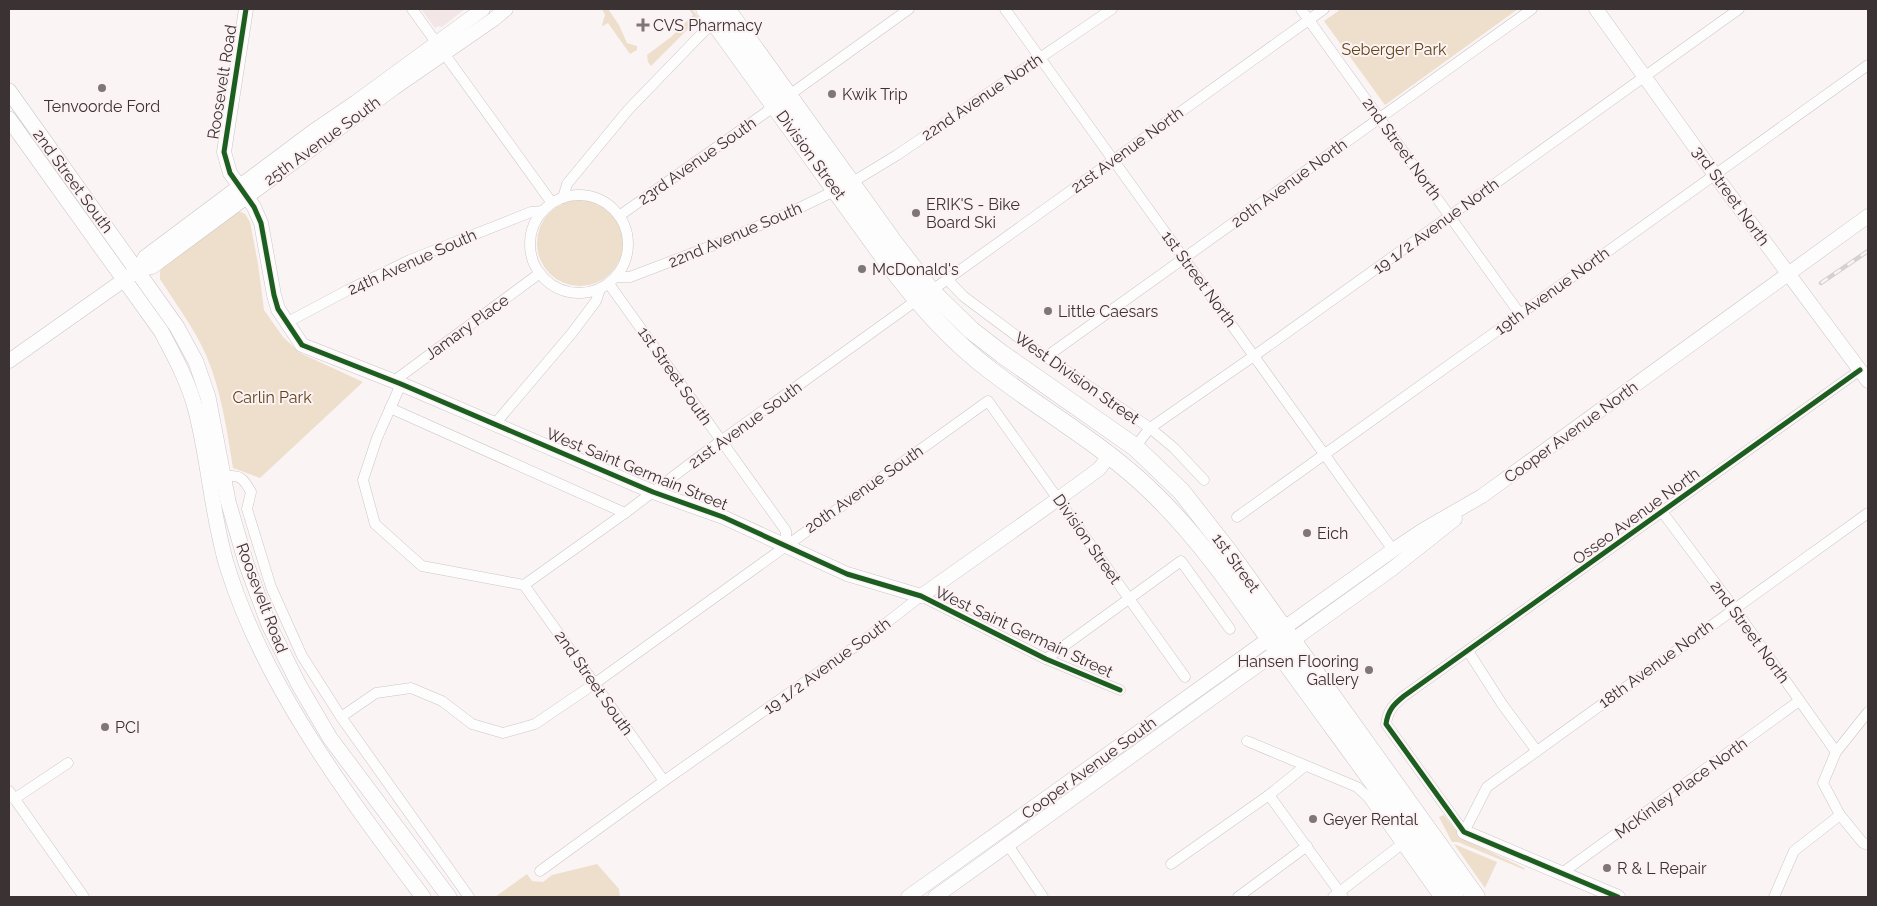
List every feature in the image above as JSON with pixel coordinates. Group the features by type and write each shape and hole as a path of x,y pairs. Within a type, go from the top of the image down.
{"highway":[{"name":"Division Street","path":"715,13 782,101 924,296"},
{"name":"1st Street","path":"924,296 1002,354 1135,447 1170,479 1197,510 1281,640 1455,897"},
{"name":"1st Street","path":"924,296 951,337 988,369 1110,456 1154,494 1190,532 1281,640 1476,897"}],"main road":[{"name":"2nd Street South","path":"9,91 138,270"},
{"name":"2nd Street South","path":"9,118 124,280"},
{"name":"Roosevelt Road","path":"138,270 177,327 196,362 208,397 228,500 253,580 269,625 298,685 330,738 449,897"},
{"name":"Roosevelt Road","path":"124,280 161,331 179,365 196,410 227,566 253,633 281,689 317,750 422,897"}],"street":[{"name":"Roosevelt Road","path":"243,191 230,173 224,152 246,9"},
{"path":"412,9 552,204"},
{"name":"25th Avenue South","path":"441,48 484,9"},
{"name":"25th Avenue South","path":"9,361 138,270 152,267 312,132 441,48 494,19 506,9"},
{"name":"23rd Avenue South","path":"619,216 909,9"},
{"name":"1st Street North","path":"1005,9 1393,550"},
{"name":"22nd Avenue North","path":"843,187 897,155 1112,9"},
{"name":"2nd Street North","path":"1301,9 1520,314"},
{"name":"21st Avenue North","path":"924,296 1324,9"},
{"name":"20th Avenue North","path":"1046,357 1532,9"},
{"name":"3rd Street North","path":"1596,9 1788,275 1864,376"},
{"name":"19 1/2 Avenue North","path":"1135,447 1150,428 1254,356 1739,9"},
{"path":"563,198 567,184 628,110 715,13"},
{"name":"19th Avenue North","path":"1236,517 1868,65"},
{"name":"22nd Avenue South","path":"608,283 630,277 694,253 797,210 843,187"},
{"name":"West Saint Germain Street","path":"243,191 261,223 278,309 302,345 398,383 653,492 723,517 847,574 921,596 1046,659 1120,690"},
{"path":"494,424 572,333 625,263 628,247 626,231 619,216 608,205 594,198 579,195 563,198 543,211 534,226 530,242 532,258 540,274 552,285 567,292 584,293 608,283"},
{"name":"24th Avenue South","path":"286,323 410,260 531,212 543,211"},
{"name":"Cooper Avenue North","path":"1281,640 1393,550 1423,530 1482,496 1868,216"},
{"name":"Jamary Place","path":"524,585 422,566 375,524 363,480 398,383 540,274"},
{"name":"West Division Street","path":"947,279 963,296 1046,357 1150,428 1179,453 1204,480"},
{"name":"1st Street South","path":"608,283 786,531 786,545"},
{"name":"21st Avenue South","path":"524,585 924,296"},
{"name":"Osseo Avenue North","path":"1464,832 1386,724 1387,714 1393,705 1663,513 1864,376"},
{"name":"Division Street","path":"988,401 1185,677"},
{"name":"20th Avenue South","path":"341,717 376,693 411,688 442,701 472,724 503,733 535,724 594,684 988,401"},
{"path":"390,408 625,513"},
{"name":"19 1/2 Avenue South","path":"540,871 664,781 860,644 921,596 1099,469 1110,456"},
{"path":"223,476 235,475 244,480 251,492 247,509 271,587 302,656 341,717 469,897"},
{"path":"935,897 1008,845 1281,640 1429,541 1482,496"},
{"name":"2nd Street North","path":"1663,513 1734,608 1836,752"},
{"name":"18th Avenue North","path":"1464,832 1487,786 1868,513"},
{"path":"1046,659 1181,561 1230,629"},
{"name":"2nd Street South","path":"524,585 664,781"},
{"name":"Cooper Avenue South","path":"908,897 1281,640"},
{"path":"1468,651 1502,704 1536,750"},
{"name":"McKinley Place North","path":"1562,874 1799,701"},
{"path":"1868,712 1836,752 1823,783 1840,815 1864,843 1868,844"},
{"path":"1247,740 1357,787 1368,797 1440,897"},
{"path":"68,763 11,795 84,897"},
{"path":"1172,864 1269,795 1305,766"},
{"path":"1269,795 1307,846 1339,896 1402,844"},
{"path":"1774,897 1794,852 1840,815"},
{"path":"1464,832 1618,897"},
{"path":"1008,845 1042,897"},
{"path":"1238,897 1307,846"}],"shaded area":[{"path":"421,9 465,9 442,27 438,26 435,28"}],"green space":[{"path":"602,9 608,9 619,25 627,43 637,46 637,50 630,54 608,23 602,25 605,15"},
{"path":"689,9 692,9 699,18 651,66 647,55 671,37 693,15"},
{"name":"Seberger Park","path":"1341,9 1518,9 1385,105 1324,21"},
{"path":"580,200 597,203 616,219 620,226 623,243 620,260 604,279 597,283 580,286 563,283 544,267 540,260 537,243 540,226 556,207 563,203"},
{"name":"Carlin Park","path":"236,212 245,214 250,222 264,310 283,337 300,353 363,382 260,478 233,468 223,410 216,382 206,355 196,335 160,279 160,271 165,265"},
{"path":"1444,815 1457,832 1468,841 1525,870 1458,842 1452,842 1439,817"},
{"path":"1454,844 1497,862 1485,888"},
{"path":"597,864 619,889 620,897 495,897 527,874 532,881 543,882 552,875"}],"railway":[{"path":"1821,283 1868,251"}],"cycle path":[{"path":"246,9 224,152 230,173 254,207 261,223 278,309 302,345 401,384 653,492 723,517 847,574 921,596 1046,659 1120,690"},
{"path":"1618,897 1464,832 1386,724 1390,711 1404,696 1860,370"}],"place":[{"name":"CVS Pharmacy","path":"643,25"},
{"name":"Tenvoorde Ford","path":"102,88"},
{"name":"Kwik Trip","path":"832,94"},
{"name":"ERIK'S - Bike Board Ski","path":"916,213"},
{"name":"McDonald's","path":"862,269"},
{"name":"Little Caesars","path":"1048,311"},
{"name":"Eich","path":"1307,533"},
{"name":"Hansen Flooring Gallery","path":"1369,670"},
{"name":"PCI","path":"105,727"},
{"name":"Geyer Rental","path":"1313,819"},
{"name":"R & L Repair","path":"1607,868"}]}
